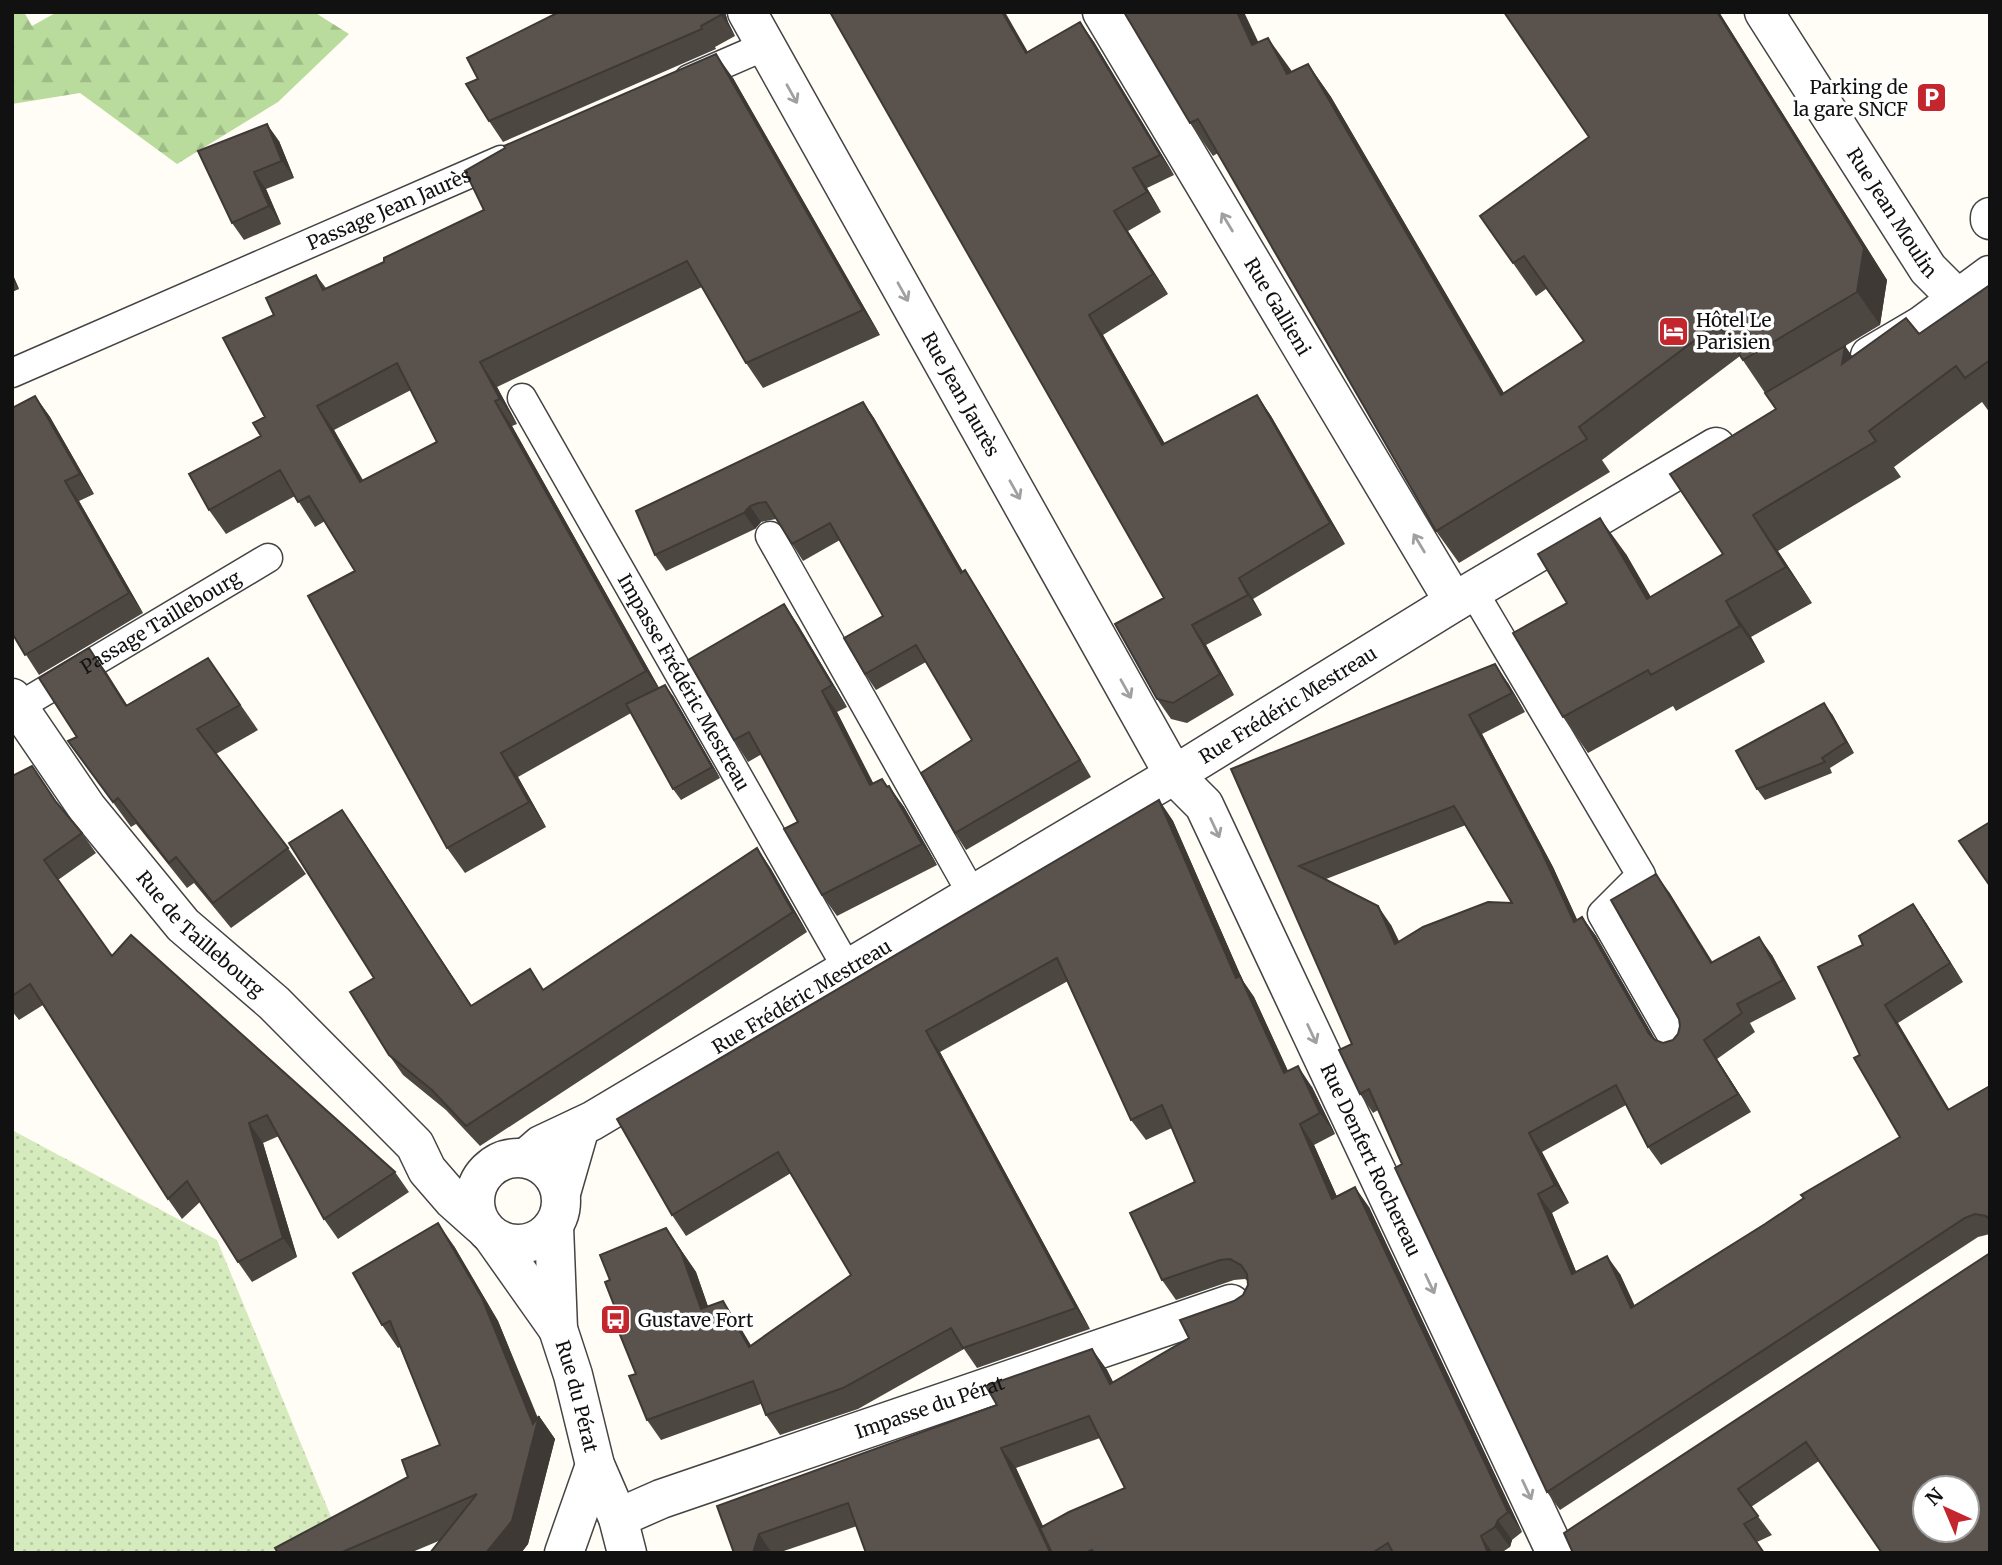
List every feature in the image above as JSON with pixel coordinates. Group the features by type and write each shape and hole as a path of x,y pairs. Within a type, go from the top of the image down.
{"street":[{"name":"Rue Jean Jaurès","path":"747,12 1174,775"},
{"name":"Rue Gallieni","path":"1102,12 1464,596"},
{"name":"Rue Jean Moulin","path":"1764,12 1928,269 1959,300"},
{"path":"1838,375 1920,326 1990,275"},
{"name":"Rue Frédéric Mestreau","path":"510,1161 580,1127 1174,775 1464,596 1744,431"},
{"name":"Rue de Taillebourg","path":"15,703 87,808 183,926 274,1003 415,1145 427,1170 453,1200 487,1231"},
{"name":"Rue Denfert Rochereau","path":"1174,775 1204,805 1553,1543"},
{"path":"558,1209 555,1177 543,1164 510,1161 481,1176 475,1192 475,1209 487,1231 509,1244 526,1244 542,1238 558,1209 580,1127"},
{"name":"Rue de Taillebourg","path":"415,1145 436,1149 458,1161 510,1161"},
{"name":"Rue du Pérat","path":"558,1209 558,1329"},
{"name":"Rue du Pérat","path":"487,1231 558,1329 573,1375 595,1465 621,1541"},
{"name":"Impasse du Pérat","path":"621,1541 662,1499 1241,1301"},
{"name":"Rue du Pérat","path":"566,1553 595,1465"},
{"path":"566,1553 579,1547 621,1541"}],"lane":[{"path":"663,90 765,46"},
{"name":"Passage Jean Jaurès","path":"12,373 522,151"},
{"name":"Impasse Frédéric Mestreau","path":"522,398 847,968"},
{"path":"770,536 972,894"},
{"name":"Passage Taillebourg","path":"15,703 268,558"},
{"path":"1464,596 1641,875 1602,914 1676,1045"}],"green space":[{"path":"12,12 24,12 32,26 57,12 314,12 349,34 278,102 177,164 80,93 12,104"},
{"path":"12,1130 217,1240 346,1553 12,1553"}],"building":[{"path":"559,12 719,12 721,15 701,26 702,29 489,121 466,84 478,79 467,58"},
{"path":"830,12 1002,12 1026,53 1080,22 1160,155 1133,168 1147,192 1114,211 1153,274 1089,315 1162,445 1257,395 1330,523 1239,578 1248,595 1192,625 1220,674 1173,703 1157,699 1115,624 1164,598"},
{"path":"1124,12 1237,12 1252,45 1268,38 1287,74 1308,64 1501,395 1584,341 1524,256 1513,263 1480,216 1589,137 1504,12 1717,12 1864,248 1857,292 1743,360 1718,323 1579,427 1587,439 1436,531 1198,119 1190,123"},
{"path":"716,54 863,310 746,363 687,261 480,362 500,399 495,401 646,671 501,753 529,802 447,848 308,596 355,571 309,496 298,502 280,470 209,510 189,474 261,436 253,423 265,417 223,338 274,315 266,298 316,275 323,290 484,210 465,171 505,148 504,146","holes":["397,363 437,442 360,482 317,406"]},
{"path":"267,124 282,161 254,172 269,206 232,223 198,151"},
{"path":"1990,285 1990,360 1965,378 1956,366 1869,431 1876,441 1753,515 1786,567 1726,601 1740,626 1651,675 1648,670 1563,717 1513,633 1567,603 1538,554 1600,518 1647,599 1723,554 1670,474 1776,409 1765,393 1845,346 1842,364 1906,318 1919,334"},
{"path":"35,396 80,474 65,481 129,593 25,655 12,633 12,408"},
{"path":"863,402 961,573 965,570 1080,760 955,833 921,773 972,740 916,645 865,674 844,638 883,616 830,523 792,544 766,502 758,503 750,506 744,513 655,555 636,511"},
{"path":"784,604 832,685 822,691 870,785 882,779 887,787 889,786 922,844 822,895 784,829 798,822 749,732 734,740 688,660"},
{"path":"89,648 126,706 208,658 240,705 197,729 288,848 213,903 176,857 169,863 118,798 113,802 68,741 77,737 39,678"},
{"path":"1495,664 1512,693 1469,715 1540,848 1574,922 1582,917 1649,1034 1663,1043 1673,1040 1678,1034 1679,1019 1611,900 1656,874 1711,963 1759,937 1783,980 1737,1004 1742,1013 1704,1040 1738,1094 1648,1147 1616,1085 1529,1133 1555,1185 1538,1194 1572,1274 1607,1256 1631,1308 1804,1198 1801,1195 1900,1137 1854,1058 1860,1055 1818,967 1863,945 1859,936 1913,904 1950,963 1885,1005 1948,1110 1990,1086 1990,1220 1986,1216 1975,1214 1965,1218 1547,1492 1395,1168 1402,1164 1369,1089 1360,1094 1339,1050 1352,1044 1231,769","holes":["1454,806 1512,903 1488,902 1423,927 1395,944 1378,906 1299,866"]},
{"path":"665,685 712,767 673,789 626,704"},
{"path":"1824,703 1846,742 1822,758 1825,762 1757,789 1736,751"},
{"path":"32,766 56,802 82,833 44,860 112,956 131,935 395,1172 324,1219 267,1115 249,1123 283,1238 238,1262 187,1181 168,1199 30,984 12,996 12,776"},
{"path":"1159,800 1236,978 1240,976 1284,1073 1298,1066 1320,1113 1300,1124 1332,1199 1355,1187 1508,1512 1498,1520 1495,1527 1481,1536 1488,1553 1393,1553 1388,1543 1372,1553 1094,1553 1092,1550 1085,1553 1052,1553 1040,1528 1069,1512 1125,1488 1089,1416 1001,1448 1049,1553 866,1553 848,1503 759,1534 753,1553 734,1553 717,1506 997,1405 986,1386 1092,1349 1110,1384 1189,1338 1180,1320 1234,1301 1243,1295 1248,1285 1247,1274 1241,1265 1230,1259 1162,1280 1130,1213 1195,1182 1162,1105 1131,1120 1057,958 926,1031 1076,1308 963,1348 951,1328 843,1388 766,1415 753,1381 647,1420 629,1376 636,1374 614,1320 619,1318 605,1282 610,1280 600,1255 666,1228 681,1252 701,1309 723,1301 749,1347 851,1275 778,1152 672,1215 617,1119"},
{"path":"342,810 471,1006 530,969 543,990 757,848 793,912 466,1126 432,1090 389,1055 350,992 374,978 289,843"},
{"path":"1990,822 1990,886 1959,841"},
{"path":"438,1223 482,1298 533,1424 539,1416 512,1521 486,1553 430,1553 477,1494 340,1553 278,1553 275,1548 408,1477 402,1460 440,1445 390,1321 382,1325 353,1273"},
{"path":"1990,1253 1990,1553 1882,1553 1806,1442 1738,1489 1758,1516 1744,1524 1764,1553 1573,1553 1564,1533"}],"place":[{"name":"Parking de la gare SNCF","path":"1931,98"},
{"name":"Hôtel Le Parisien","path":"1673,331"},
{"name":"Gustave Fort","path":"615,1320"}]}
